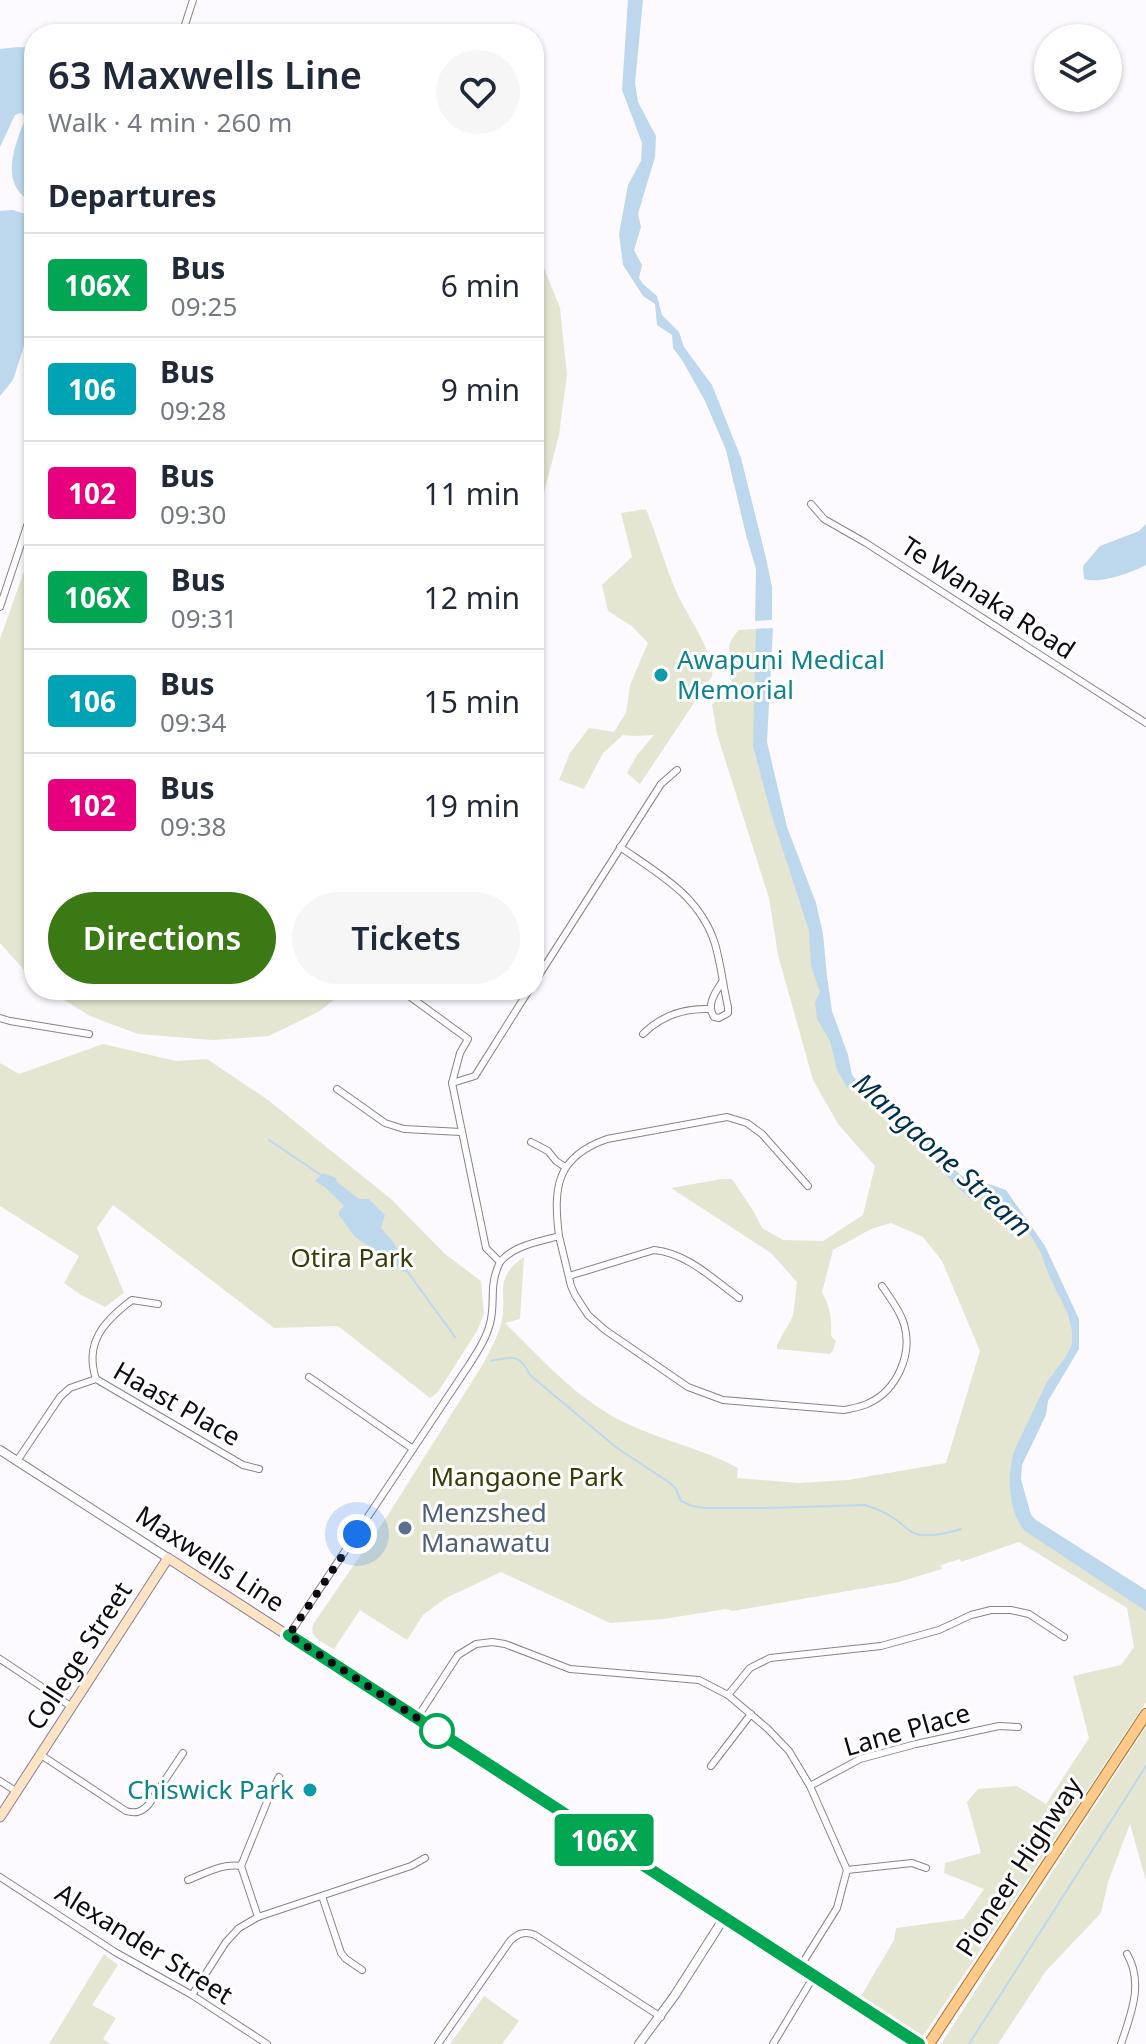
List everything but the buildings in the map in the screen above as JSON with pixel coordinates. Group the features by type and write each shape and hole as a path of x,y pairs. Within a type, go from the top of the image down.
{"main road":[{"name":"Maxwells Line","path":"168,1558 920,2044"},
{"name":"College Street","path":"0,1817 168,1558"},
{"name":"Pioneer Highway","path":"929,2044 1146,1714"}],"street":[{"path":"185,24 193,0"},
{"name":"Te Wanaka Road","path":"811,504 824,519 1146,723"},
{"path":"0,607 24,535"},
{"path":"544,967 661,784 677,770"},
{"path":"620,847 672,882 703,916 716,947 728,1013 719,1018 714,1017 710,1009 713,996 722,982"},
{"path":"415,1000 468,1039 460,1053 452,1083 486,1248 500,1262"},
{"path":"452,1083 475,1076 523,1000"},
{"path":"643,1034 655,1022 676,1013 710,1009"},
{"path":"0,1018 89,1034"},
{"path":"337,1089 385,1123 404,1129 461,1132"},
{"path":"808,1186 762,1134 747,1123 727,1117 593,1144 565,1167 556,1188 559,1236 575,1295 596,1322 688,1387 723,1400 844,1410 870,1403 886,1391 901,1369 906,1332 903,1320 882,1286"},
{"path":"531,1142 548,1151 565,1167"},
{"path":"289,1635 486,1337 494,1278 500,1262 520,1247 559,1236"},
{"path":"569,1276 630,1256 654,1250 668,1251 683,1258 739,1298"},
{"path":"96,1379 91,1364 93,1348 112,1315 132,1300 158,1304"},
{"path":"309,1377 413,1449"},
{"name":"Haast Place","path":"17,1461 60,1397 70,1388 96,1379 243,1465 259,1469"},
{"name":"Maxwells Line","path":"0,1450 168,1558"},
{"path":"728,1695 750,1668 770,1658 881,1646 939,1630 971,1615 991,1610 1029,1614 1064,1637"},
{"path":"417,1718 458,1655 476,1644 492,1642 570,1669 699,1680 728,1695 780,1740 797,1764 847,1870 837,1908 800,1967"},
{"path":"0,1659 72,1707"},
{"path":"711,1766 751,1714"},
{"name":"Lane Place","path":"810,1786 860,1759 999,1726 1018,1727"},
{"path":"41,1755 132,1813 144,1810 183,1753"},
{"path":"258,1917 241,1866 279,1777"},
{"path":"0,1781 17,1792"},
{"path":"192,1995 226,1942 239,1928 258,1917 411,1866 425,1858"},
{"path":"847,1870 912,1863 926,1868"},
{"path":"188,1880 230,1864 241,1866"},
{"name":"Alexander Street","path":"0,1877 264,2043"},
{"path":"322,1896 341,1953 362,1970"},
{"path":"639,2044 661,2017 724,1918"},
{"path":"438,2044 510,1941 529,1932 661,2017"},
{"path":"1121,2044 1136,1988 1132,1963 1127,1954"},
{"path":"773,2044 814,1976"}],"green space":[{"path":"544,268 560,308 567,375 559,435 544,493"},
{"path":"646,509 676,591 709,657 712,676 640,784 627,773 654,735 623,735 603,753 584,789 559,780 570,753 589,728 614,732 626,713 630,685 648,643 632,626 608,611 602,585 632,557 621,513"},
{"path":"24,571 24,970 0,943 0,639"},
{"name":"Mangaone Park","path":"766,628 766,755 827,1005 852,1079 894,1106 952,1170 998,1200 1034,1235 1056,1277 1078,1344 1019,1456 1018,1480 1028,1520 1146,1600 1146,1702 921,2039 860,1998 894,1940 896,1928 963,1919 984,1889 944,1873 945,1863 981,1853 967,1802 978,1789 1017,1786 1046,1804 1089,1738 1073,1676 1121,1665 1134,1647 1127,1608 1019,1542 961,1562 960,1559 941,1565 942,1569 899,1582 733,1611 726,1609 664,1619 610,1623 501,1572 446,1598 423,1615 407,1640 360,1610 334,1649 317,1639 312,1628 483,1364 501,1324 504,1280 524,1257 520,1319 505,1323 562,1379 593,1404 628,1424 738,1468 737,1478 799,1483 848,1480 946,1463 980,1351 942,1261 923,1237 891,1223 871,1229 833,1250 822,1292 830,1313 831,1336 836,1341 833,1350 830,1354 777,1349 793,1316 797,1282 771,1253 671,1188 732,1179 762,1228 783,1240 823,1241 863,1215 875,1166 838,1124 813,1080 778,955 769,898 717,734 712,705 736,672 730,644 739,630"},
{"path":"64,1000 334,1000 320,1011 269,1036 213,1040 138,1034 90,1016"},
{"name":"Otira Park","path":"103,1044 176,1061 207,1059 268,1100 391,1199 445,1254 481,1281 484,1314 477,1331 438,1392 430,1398 338,1326 274,1328 113,1205 97,1228 124,1293 105,1307 64,1283 79,1256 0,1206 0,1063 19,1074"},
{"path":"1146,1727 1146,1881 1130,1824 1108,1882 1101,1913 1046,1971 998,2044 941,2044"},
{"path":"104,1954 118,1965 92,2005 116,2018 103,2039 111,2044 49,2044"},
{"path":"484,1996 519,2021 502,2044 450,2044"}],"water":[{"path":"628,0 643,0 635,83 638,102 656,136 655,157 638,214 641,227 634,250 642,265 639,278 657,296 662,315 679,332 684,347 712,385 741,458 772,587 772,620 755,621 756,569 726,450 705,401 673,348 672,335 657,325 655,304 643,296 623,265 619,234 628,185 641,161 642,143 622,90"},
{"path":"24,47 24,117 20,113 15,115 0,147 0,49"},
{"path":"24,123 24,197 16,188 13,178 16,143"},
{"path":"13,210 24,214 24,346 13,380 0,396 0,211"},
{"path":"1146,524 1146,565 1107,579 1084,579 1083,566 1100,546 1139,531"},
{"path":"773,628 767,742 787,827 816,903 832,1011 852,1075 858,1082 894,1102 969,1185 989,1184 1006,1190 1045,1246 1079,1319 1079,1349 1048,1401 1046,1415 1022,1465 1021,1479 1031,1515 1146,1590 1146,1611 1025,1531 1012,1504 1010,1471 1014,1451 1047,1382 1072,1344 1068,1314 1040,1251 1010,1213 984,1199 970,1198 892,1114 847,1087 837,1070 830,1041 817,1019 815,1002 820,992 811,966 809,931 753,746 756,629"},
{"path":"323,1173 336,1178 359,1199 369,1199 385,1215 381,1228 393,1242 408,1267 407,1271 403,1272 392,1261 355,1237 339,1215 344,1206 315,1181"}],"waterway":[{"path":"269,1140 321,1175"},
{"name":"Mangaone Stream","path":"961,1176 976,1185"},
{"path":"407,1271 455,1337"},
{"path":"491,1361 519,1360 530,1375 617,1448 670,1483 681,1501 692,1506 766,1508 865,1505 888,1514 916,1534 933,1535 961,1529"},
{"path":"969,2044 1146,1766"}],"bus line":[{"name":"106X","path":"289,1635 919,2044"}],"place":[{"name":"Awapuni Medical Memorial","path":"661,675"},
{"name":"Menzshed Manawatu","path":"405,1528"},
{"name":"Chiswick Park","path":"310,1790"}],"route":[{"path":"357,1534 289,1635 442,1734 437,1731"}]}
